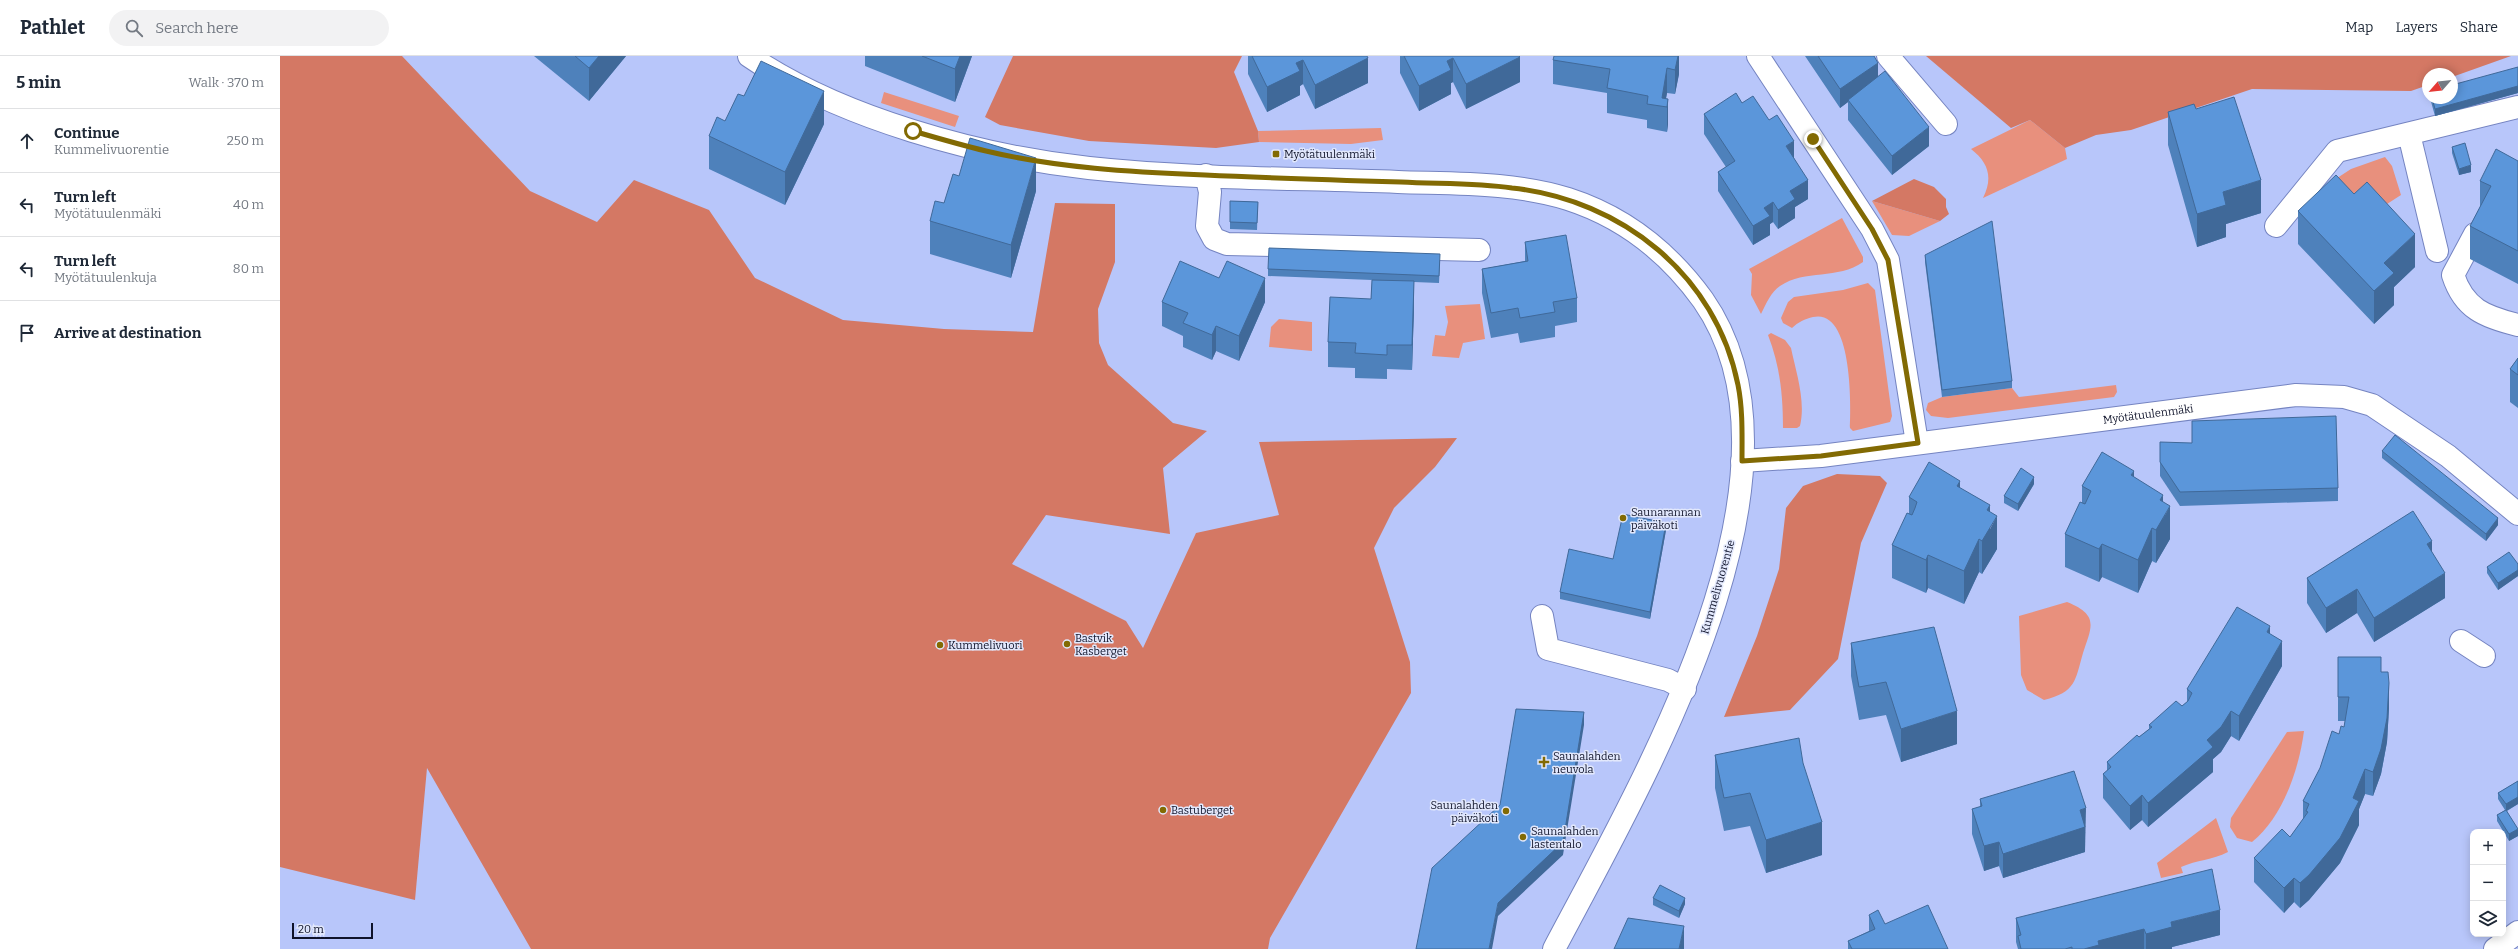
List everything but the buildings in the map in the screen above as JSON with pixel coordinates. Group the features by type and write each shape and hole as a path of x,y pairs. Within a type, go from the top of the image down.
{"street":[{"name":"Kummelivuorentie","path":"749,56 829,99 913,131 988,152 1088,168 1206,175 1513,188 1568,199 1608,217 1648,240 1672,261 1713,315 1724,339 1738,385 1742,461 1739,502 1727,563 1710,621 1685,689 1661,742 1554,949"},
{"path":"1758,56 1872,229 1888,260 1918,443"},
{"path":"1888,56 1946,124"},
{"path":"2276,226 2337,151 2518,107"},
{"path":"2409,134 2436,251"},
{"path":"1206,175 1210,192 1207,226 1214,239 1227,244 1479,250"},
{"path":"2475,234 2453,274 2458,292 2470,306 2497,320 2518,325"},
{"name":"Myötätuulenmäki","path":"1742,461 1821,456 2296,395 2344,397 2372,405 2448,456 2509,500 2518,514"},
{"path":"1542,616 1548,649 1668,680 1685,689"},
{"path":"2461,641 2484,656"},
{"path":"2495,949 2518,932"}],"shaded area":[{"path":"280,56 402,56 530,191 597,222 634,180 709,210 755,278 843,320 944,329 1033,332 1055,203 1115,204 1115,262 1098,309 1099,343 1108,365 1173,423 1207,431 1163,468 1170,534 1046,515 1012,564 1126,621 1143,648 1196,533 1279,515 1259,442 1457,438 1435,467 1394,508 1374,548 1410,662 1411,693 1270,938 1268,949 531,949 427,768 415,900 280,867"},
{"path":"1013,56 1242,56 1234,72 1258,131 1259,142 1216,148 1089,141 1000,125 985,117"},
{"path":"1926,56 2511,56 2458,75 2458,68 2422,68 2422,87 2411,91 2252,89 2131,130 2096,135 2065,148 2030,120 2011,128"},
{"path":"884,92 959,116 955,127 881,103"},
{"path":"2030,120 2065,148 2067,159 1983,198 1988,184 1988,171 1982,160 1971,149"},
{"path":"1381,128 1383,140 1351,144 1259,142 1258,131"},
{"path":"2385,157 2392,166 2401,195 2387,204 2358,191 2353,194 2328,184 2351,169"},
{"path":"1914,179 1934,187 1946,199 1946,207 1949,214 1940,221 1872,201"},
{"path":"1872,201 1940,221 1909,236 1892,235"},
{"path":"1842,218 1863,257 1863,262 1853,268 1843,271 1800,278 1780,286 1769,298 1761,314 1751,295 1752,274 1749,269"},
{"path":"1868,283 1875,290 1892,416 1890,422 1853,431 1850,428 1850,400 1847,361 1843,342 1836,327 1826,318 1813,317 1802,321 1792,328 1783,323 1781,318 1788,302 1794,297 1843,290"},
{"path":"1480,304 1485,339 1463,343 1459,358 1432,356 1435,335 1445,336 1448,322 1445,306"},
{"path":"1279,319 1312,322 1312,351 1269,347 1271,327"},
{"path":"1771,333 1785,340 1791,348 1798,377 1802,407 1800,426 1797,428 1783,428 1780,381 1768,335"},
{"path":"2116,385 2117,392 2114,397 1948,418 1931,416 1926,410 1928,403 1942,397 2012,388 2019,397"},
{"path":"1837,474 1880,476 1887,483 1861,543 1838,659 1790,710 1724,717 1757,636 1779,569 1786,508 1803,486"},
{"path":"2067,602 2084,612 2088,617 2090,622 2089,635 2076,678 2072,684 2068,689 2055,697 2044,700 2027,690 2021,675 2019,616"},
{"path":"2304,731 2302,746 2294,776 2281,806 2263,832 2252,842 2237,838 2230,827 2231,818 2287,732"},
{"path":"2216,818 2228,852 2181,867 2183,873 2161,878 2157,863"}],"place":[{"name":"Myötätuulenmäki","path":"1276,154"},
{"name":"Saunarannan päiväkoti","path":"1623,518"},
{"name":"Bastvik Kasberget","path":"1067,644"},
{"name":"Kummelivuori","path":"940,645"},
{"name":"Saunalahden neuvola","path":"1544,762"},
{"name":"Bastuberget","path":"1163,810"},
{"name":"Saunalahden päiväkoti","path":"1506,811"},
{"name":"Saunalahden lastentalo","path":"1523,837"}],"route":[{"path":"913,131 988,152 1088,168 1206,175 1513,188 1568,199 1608,217 1648,240 1672,261 1713,315 1724,339 1738,385 1741,416 1742,461 1821,456 1918,443 1888,260 1872,229 1813,139"}]}
